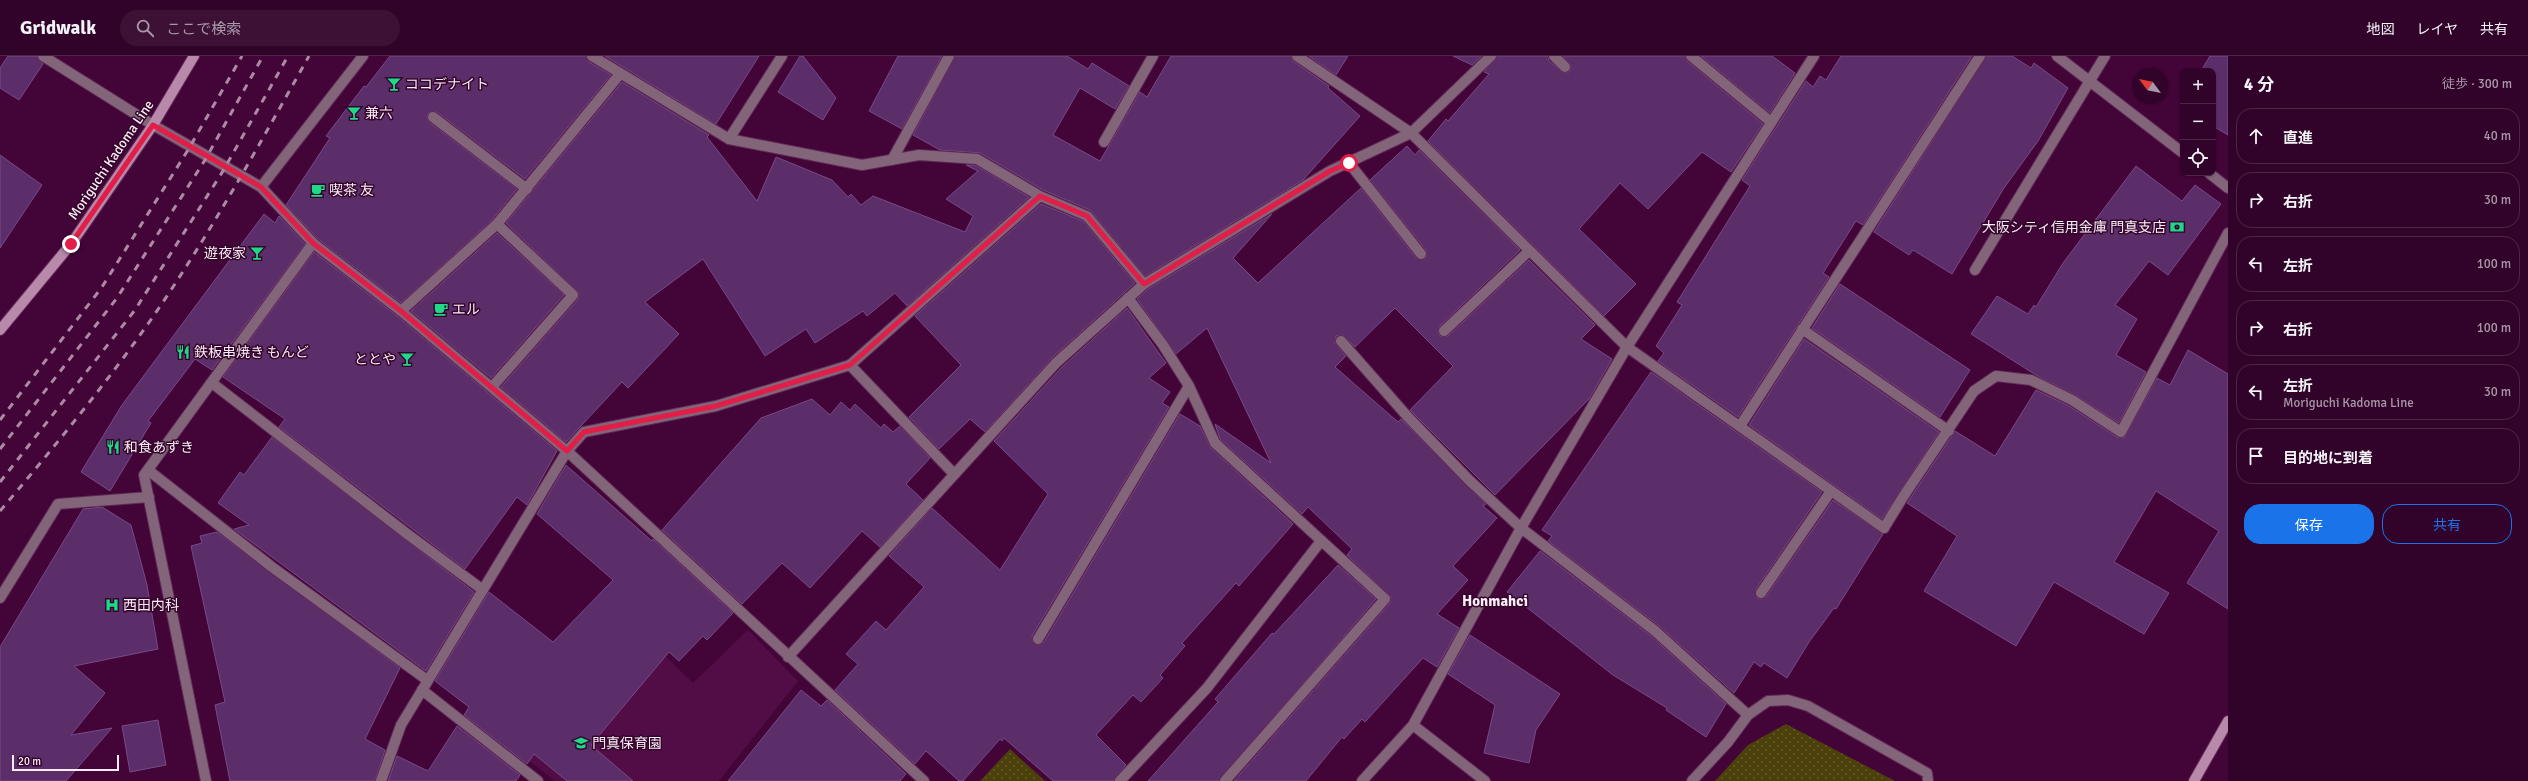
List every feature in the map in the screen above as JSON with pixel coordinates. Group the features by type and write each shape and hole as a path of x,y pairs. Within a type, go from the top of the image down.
{"main road":[{"name":"Moriguchi Kadoma Line","path":"0,330 71,244 153,125 194,56"},
{"path":"2194,781 2228,721"}],"street":[{"path":"43,56 153,125 261,187 313,243 401,311 567,451 788,657 924,781"},
{"path":"261,187 363,56"},
{"path":"592,56 729,139 862,165 919,155 977,159 1040,196 1087,216 1144,284"},
{"path":"729,139 782,56"},
{"path":"892,160 949,56"},
{"path":"1104,142 1152,56"},
{"path":"1297,56 1411,133 1627,347 1884,528 1974,391 1996,376 2031,380 2072,400 2122,432 2228,233"},
{"path":"788,657 1056,363 1144,284 1330,171 1411,133 1491,56"},
{"path":"1554,56 1565,66"},
{"path":"1691,56 1771,122"},
{"path":"1362,781 1413,725 1521,528 1627,347 1814,56"},
{"path":"1740,426 1980,56"},
{"path":"2057,56 2090,83 2180,151"},
{"path":"1975,270 2105,56"},
{"path":"401,311 497,224 527,190 620,74"},
{"path":"433,117 527,190"},
{"path":"1349,163 1421,254"},
{"path":"2213,176 2228,188"},
{"path":"381,781 401,724 567,451 584,432 716,406 850,365 1040,196"},
{"path":"492,387 573,295 497,224"},
{"path":"206,781 144,475 313,243"},
{"path":"1444,331 1529,251"},
{"path":"1128,298 1163,345 1189,386 1215,443 1385,599 1225,781"},
{"path":"1802,329 1949,431"},
{"path":"1341,341 1407,416 1470,480 1521,528 1654,630 1748,715"},
{"path":"850,365 954,474"},
{"path":"212,383 406,533 483,590"},
{"path":"1038,639 1189,386"},
{"path":"148,470 272,567 428,680"},
{"path":"1761,593 1831,491"},
{"path":"0,598 58,504 148,497"},
{"path":"1120,781 1207,688 1322,541"},
{"path":"422,690 538,781"},
{"path":"1692,781 1728,742 1748,715 1768,701 1788,700 1808,706 1927,773 1928,781"},
{"path":"1413,725 1485,781"}],"shaded area":[{"path":"631,622 693,683 748,630 798,681 719,781 555,781 514,749"},
{"path":"1786,724 1895,781 1715,781 1748,745"},
{"path":"1010,749 1045,781 980,781"}],"building":[{"path":"8,56 37,56 43,64 19,100 0,88 0,68"},
{"path":"390,56 586,56 589,62 611,75 525,179 437,112 428,113 427,117 429,122 517,189 492,220 401,303 317,238 286,205 330,138 326,136 364,86 366,87"},
{"path":"605,56 759,56 716,124"},
{"path":"800,56 803,56 836,98 823,120 778,92"},
{"path":"898,56 942,56 902,129 869,111"},
{"path":"955,56 1067,56 1088,69 1092,63 1129,86 1115,109 1080,88 1053,135 1100,161 1140,92 1147,97 1171,56 1291,56 1293,61 1329,86 1328,88 1360,116 1303,180 1145,276 1090,210 1043,190 980,153 940,150 913,135"},
{"path":"1309,56 1348,56 1336,75"},
{"path":"1453,56 1482,56 1472,65"},
{"path":"1497,56 1548,56 1549,61 1564,73 1569,72 1571,66 1563,56 1685,56 1687,61 1763,124 1731,172 1702,152 1648,209 1620,183 1579,229 1636,284 1604,316 1428,141 1446,119 1448,121 1489,74 1484,72"},
{"path":"1701,56 1772,56 1795,73 1770,113"},
{"path":"1841,56 1972,56 1863,225 1856,221 1823,273 1829,277 1738,417 1658,361 1664,353 1656,346 1682,305 1677,302 1750,186 1742,180 1806,81 1813,87 1820,76 1826,80"},
{"path":"1986,56 2012,56 2031,68 2034,63 2068,88 2038,141 2004,188 1952,274 1913,250 1909,255 1874,232"},
{"path":"2210,56 2228,56 2228,135 2216,128 2216,68 2203,68"},
{"path":"622,82 709,135 707,137 757,201 776,157 832,180 848,197 851,194 861,205 873,196 965,232 973,216 946,199 978,171 966,165 975,165 1029,197 907,306 895,293 867,316 863,311 815,343 806,329 765,356 703,259 645,302 679,334 628,388 622,382 566,442 501,387 578,299 579,293 506,223"},
{"path":"1407,146 1415,155 1419,150 1520,250 1440,326 1438,332 1440,336 1448,336 1529,260 1595,325 1581,339 1612,359 1589,399 1495,495 1410,410 1453,366 1395,308 1355,347 1343,335 1336,336 1335,343 1346,356 1335,367 1398,422 1401,419 1486,504 1483,506 1497,518 1453,566 1468,580 1437,614 1459,628 1437,667 1423,658 1365,722 1362,719 1344,739 1342,737 1306,781 1234,781 1390,603 1391,597 1347,555 1352,549 1308,507 1302,514 1220,439 1215,424 1271,463 1207,328 1176,354 1137,299 1148,289 1272,214 1233,258 1258,283 1361,188 1416,258 1425,259 1427,256 1426,250 1370,180"},
{"path":"0,155 42,185 0,248"},
{"path":"2136,166 2182,201 2195,185 2221,204 2168,275 2149,261 2115,305 2137,319 2116,355 2146,372 2119,423 2075,395 2039,377 1971,334 1997,296 2028,314 2034,305 2036,307 2063,263"},
{"path":"1041,204 1083,221 1135,283 1052,358 985,432 970,419 939,449 909,417 961,365 915,316"},
{"path":"264,214 275,223 279,216 305,244 212,370 195,359 148,421 151,423 110,491 81,472 122,405"},
{"path":"497,233 564,295 491,378 411,311"},
{"path":"314,252 397,316 557,451 527,505 517,497 465,569 279,427 285,419 223,377"},
{"path":"1840,284 1970,370 1940,417 1812,328"},
{"path":"1127,308 1166,363 1149,378 1170,392 1162,403 1169,407 1032,636 1033,642 1038,645 1044,642 1180,414 1200,426 1211,448 1293,524 1239,586 1236,583 1182,643 1185,646 1160,675 1163,678 1141,702 1133,695 1096,735 1126,765 1114,781 1053,781 1004,738 1002,741 1000,739 963,781 959,781 926,751 915,764 835,690 858,664 846,654 876,621 886,630 924,587 889,556 932,508 1000,570 1048,494 994,441 1061,368"},
{"path":"1804,339 1939,432 1882,519 1749,425"},
{"path":"2188,350 2228,374 2228,609 2187,583 2219,531 2156,491 2114,562 2169,593 2144,634 2054,582 2016,646 1924,591 1957,536 1907,503 1955,431 1995,456 2036,390 2069,406 2117,437 2124,438 2157,378 2170,385"},
{"path":"1651,372 1822,492 1756,589 1757,598 1761,599 1766,597 1833,500 1883,534 1836,609 1834,608 1809,642 1787,678 1764,663 1761,667 1754,662 1734,693 1658,625 1548,541 1552,536 1542,530"},
{"path":"812,399 830,415 841,402 850,410 855,404 881,428 884,424 893,432 900,426 930,458 906,484 923,500 880,547 862,531 810,588 782,563 742,604 662,530 761,418"},
{"path":"272,437 474,592 426,671 234,529 249,525 218,503 240,472 244,475"},
{"path":"566,465 652,541 653,539 733,613 707,640 703,636 679,661 669,652 591,745 633,781 567,781 534,754 527,764 464,715 469,707 435,681 489,592 553,642 613,580 537,514"},
{"path":"102,507 131,525 147,585 158,649 74,666 105,693 71,735 112,728 66,781 0,781 0,647 83,509"},
{"path":"217,532 400,668 365,739 385,750 375,781 230,781 215,705 225,702 191,546 202,543 200,536"},
{"path":"1540,551 1650,635 1726,704 1706,737 1666,710 1667,708 1613,675 1507,592"},
{"path":"1338,565 1376,599 1219,781 1148,781 1218,702 1215,699 1272,633 1274,634"},
{"path":"1470,635 1560,694 1536,730 1529,763 1484,753 1495,705 1448,674"},
{"path":"801,690 821,706 827,700 906,774 900,781 728,781"},
{"path":"158,720 166,765 130,772 122,726"},
{"path":"457,726 520,775 516,781 388,781 397,756 428,771"}],"railway":[{"path":"0,420 102,287 188,150 242,56"},
{"path":"0,449 117,298 205,160 263,56"},
{"path":"0,482 135,310 223,171 288,56"},
{"path":"0,511 39,465 115,369 172,289 252,157 309,56"}],"place":[{"name":"ココデナイト","path":"394,84"},
{"name":"兼六","path":"354,113"},
{"name":"喫茶 友","path":"318,190"},
{"name":"大阪シティ信用金庫 門真支店","path":"2177,227"},
{"name":"遊夜家","path":"257,253"},
{"name":"エル","path":"441,309"},
{"name":"鉄板串焼き もんど","path":"183,352"},
{"name":"ととや","path":"407,359"},
{"name":"和食あずき","path":"113,447"},
{"name":"西田内科","path":"112,605"},
{"name":"門真保育園","path":"581,743"}],"district":[{"name":"Honmahci","path":"1495,601"}],"route":[{"path":"71,244 153,125 261,187 313,243 401,311 567,451 584,432 716,406 850,365 1040,196 1087,216 1144,284 1204,246 1330,171 1349,163"}]}
